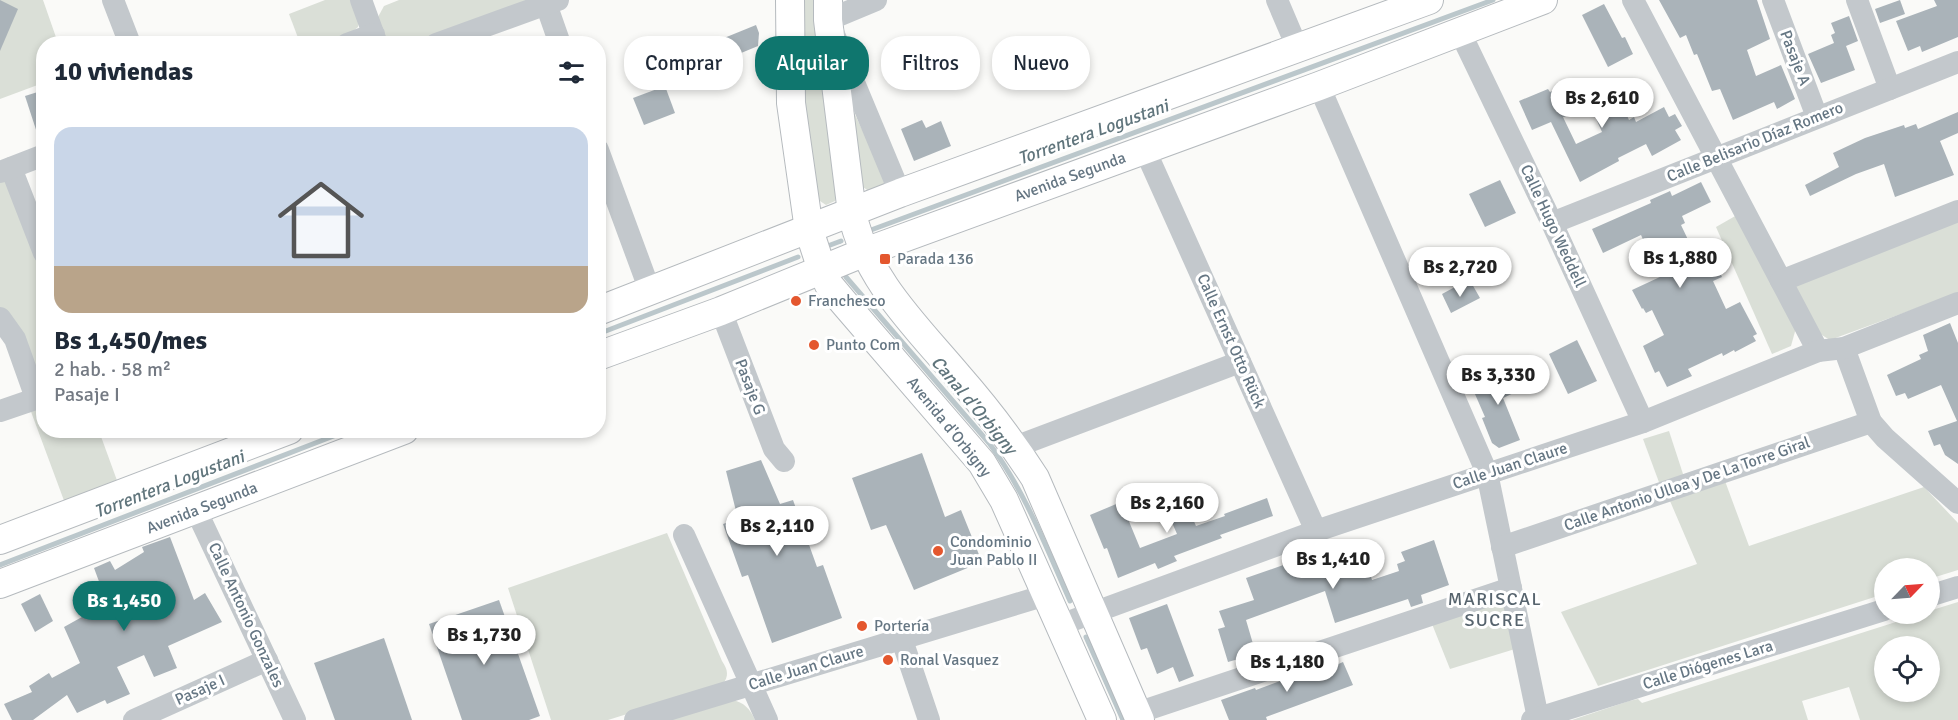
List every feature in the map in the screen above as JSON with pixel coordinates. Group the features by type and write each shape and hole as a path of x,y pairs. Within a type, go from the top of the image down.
{"main road":[{"name":"Avenida d'Orbigny","path":"790,0 791,103 809,230 822,270 829,285 844,304 982,463 1004,500 1102,720"},
{"path":"606,308 900,193 1429,0"},
{"name":"Avenida Segunda","path":"606,353 865,252 1319,86 1543,0"},
{"path":"828,10 852,213 865,252 886,291 975,396 1015,447 1035,478 1139,716"},
{"path":"0,540 264,438"},
{"name":"Avenida Segunda","path":"0,584 383,438"}],"street":[{"path":"113,0 127,36"},
{"path":"876,0 828,10 900,193"},
{"path":"1277,0 1297,47"},
{"path":"1633,0 1818,351"},
{"name":"Pasaje A","path":"1773,0 1817,117"},
{"path":"1857,0 1890,89"},
{"path":"368,2 375,36"},
{"path":"458,36 552,2 558,36"},
{"name":"Calle Hugo Weddell","path":"1460,32 1552,223 1643,422"},
{"name":"Calle Belisario Díaz Romero","path":"1552,223 1958,62"},
{"path":"1319,86 1487,473 1535,719"},
{"name":"Calle Ernst Otto Rück","path":"1145,150 1316,531"},
{"path":"36,158 5,170 36,236"},
{"path":"606,172 650,291"},
{"path":"1781,281 1958,211"},
{"name":"Calle Juan Claure","path":"1060,625 1316,531 1643,422 1818,351 1844,348 1958,303"},
{"name":"Pasaje G","path":"721,310 774,449 784,461"},
{"path":"0,318 15,339 36,388"},
{"path":"1844,348 1871,422 1885,438 1958,502"},
{"path":"1015,447 1240,362"},
{"path":"0,411 36,398"},
{"name":"Calle Antonio Ulloa y De La Torre Giral","path":"1502,547 1871,422"},
{"name":"Calle Antonio Gonzales","path":"196,510 296,720"},
{"path":"684,535 767,720"},
{"path":"1940,592 1958,586"},
{"path":"1139,716 1511,588"},
{"name":"Calle Juan Claure","path":"642,719 1046,595"},
{"name":"Calle Diógenes Lara","path":"1535,719 1874,613"},
{"path":"902,640 929,720"},
{"name":"Pasaje I","path":"134,720 267,660"}],"shaded area":[{"path":"0,0 43,0 56,36 36,36 36,86 0,99"},
{"path":"325,0 352,0 359,20 358,27 340,36 297,36 289,14"},
{"path":"399,0 534,0 433,36 382,36 378,17 384,6"},
{"path":"801,0 817,0 821,36 802,36"},
{"path":"804,90 827,90 838,193 835,201 826,205 820,201 813,188 806,150"},
{"path":"849,102 889,186 870,192 863,187"},
{"path":"0,179 11,183 36,251 36,374 0,310"},
{"path":"1737,215 1796,328 1791,346 1772,354 1716,227"},
{"path":"1958,219 1958,293 1830,340 1817,332 1795,290 1797,284"},
{"path":"36,407 36,425 30,409"},
{"path":"1669,431 1684,477 1660,485 1643,439"},
{"path":"41,438 102,438 119,486 66,506"},
{"path":"1725,481 1749,546 1924,487 1958,523 1958,570 1940,576 1940,558 1874,558 1874,597 1598,686 1561,612 1697,564 1670,501"},
{"path":"667,533 726,667 725,681 723,684 608,720 551,720 508,588"},
{"path":"1507,600 1515,649 1450,669 1432,624"},
{"path":"1958,602 1958,720 1860,720 1849,687 1802,701 1808,720 1572,720 1629,701 1638,699 1642,703 1890,624 1940,624 1940,608"},
{"path":"732,700 746,707 755,720 669,720"}],"building":[{"path":"0,0 18,9 0,51"},
{"path":"1659,0 1757,0 1770,39 1747,50 1756,76 1781,65 1795,99 1777,109 1774,102 1733,120 1720,89 1712,91 1697,54 1694,55 1686,35 1680,38"},
{"path":"1900,0 1905,14 1880,23 1875,9"},
{"path":"1934,0 1958,0 1958,37 1922,52 1920,46 1908,51 1896,21 1937,6"},
{"path":"1604,4 1633,54 1608,67 1582,15"},
{"path":"1849,16 1858,41 1846,46 1855,70 1821,83 1808,54 1834,43 1831,35 1835,33 1831,23"},
{"path":"756,25 759,33 759,36 755,36 755,47 743,52 743,36 729,36"},
{"path":"1611,79 1629,120 1634,117 1636,122 1664,107 1669,117 1675,114 1682,126 1675,130 1681,140 1652,156 1646,144 1618,158 1619,161 1580,182 1551,122 1532,130 1519,101 1548,89 1550,92 1558,88 1569,115 1563,117 1576,144 1602,132 1586,96 1598,90 1596,86"},
{"path":"654,90 666,90 675,113 644,125 633,98"},
{"path":"36,93 36,130 25,96"},
{"path":"1958,112 1958,133 1940,141 1954,175 1895,197 1884,164 1856,174 1810,196 1805,185 1839,167 1833,153 1865,138 1904,125 1905,128 1916,124 1918,129"},
{"path":"922,120 926,128 941,121 951,146 914,161 901,129"},
{"path":"1500,180 1516,213 1485,227 1469,194"},
{"path":"1701,182 1711,202 1682,216 1685,223 1681,225 1703,271 1716,265 1722,277 1713,281 1726,309 1740,302 1757,334 1753,336 1756,341 1735,352 1734,350 1723,356 1722,353 1688,369 1692,376 1667,387 1659,371 1655,373 1643,346 1664,335 1652,310 1646,313 1642,309 1632,290 1675,270 1662,241 1647,248 1641,235 1603,253 1592,229 1651,203 1650,200 1670,191 1672,196"},
{"path":"1472,284 1480,298 1451,313 1442,294 1455,287 1457,291"},
{"path":"1950,323 1958,343 1958,464 1945,455 1940,444 1934,446 1928,431 1957,421 1941,385 1908,399 1905,393 1896,396 1887,375 1921,359 1919,355 1928,351 1923,335"},
{"path":"1577,340 1597,381 1568,394 1549,354"},
{"path":"1512,366 1522,389 1503,398 1520,440 1499,448 1492,443 1482,418 1485,417 1471,385"},
{"path":"922,453 945,517 961,510 982,562 914,590 886,525 871,530 852,478"},
{"path":"761,460 780,504 793,500 817,567 823,565 842,618 772,643 748,575 742,577 723,524 738,519 726,471"},
{"path":"1183,496 1196,526 1267,498 1273,516 1220,535 1222,538 1174,556 1177,561 1158,569 1155,563 1118,578 1107,548 1104,549 1090,515 1121,502 1140,548 1177,534 1164,504"},
{"path":"170,537 194,600 205,593 222,622 168,646 177,668 154,677 144,655 117,667 130,694 107,704 105,700 77,713 67,695 33,720 12,720 4,704 32,692 29,686 49,673 52,678 80,663 64,627 107,603 94,568 110,561 115,570 144,552 142,547"},
{"path":"1434,540 1449,585 1421,595 1423,603 1411,607 1408,599 1335,623 1325,591 1246,620 1256,654 1228,662 1218,629 1225,627 1219,611 1254,600 1246,578 1289,563 1290,565 1361,546 1372,580 1399,571 1397,564 1405,561 1401,552"},
{"path":"40,594 53,621 35,632 21,604"},
{"path":"499,600 540,716 529,720 462,720 429,624"},
{"path":"1167,604 1194,676 1179,682 1173,667 1157,674 1147,648 1141,650 1129,618"},
{"path":"384,638 412,720 335,720 314,663"},
{"path":"1332,662 1334,666 1343,662 1353,685 1266,717 1267,720 1229,720 1221,700 1255,688 1256,690"}],"waterway":[{"name":"Torrentera Logustani","path":"871,230 1493,0"},
{"name":"Torrentera Logustani","path":"825,247 841,241"},
{"name":"Torrentera Logustani","path":"606,331 798,257"},
{"name":"Canal d'Orbigny","path":"846,277 1002,461 1034,520 1070,601"},
{"name":"Torrentera Logustani","path":"0,565 328,438"},
{"name":"Canal d'Orbigny","path":"1086,637 1123,720"}],"place":[{"name":"Parada 136","path":"885,259"},
{"name":"Franchesco","path":"796,301"},
{"name":"Punto Com","path":"814,345"},
{"name":"Condominio Juan Pablo II","path":"938,551"},
{"name":"Portería","path":"862,626"},
{"name":"Ronal Vasquez","path":"888,660"}],"district":[{"name":"MARISCAL SUCRE","path":"1495,609"}]}
